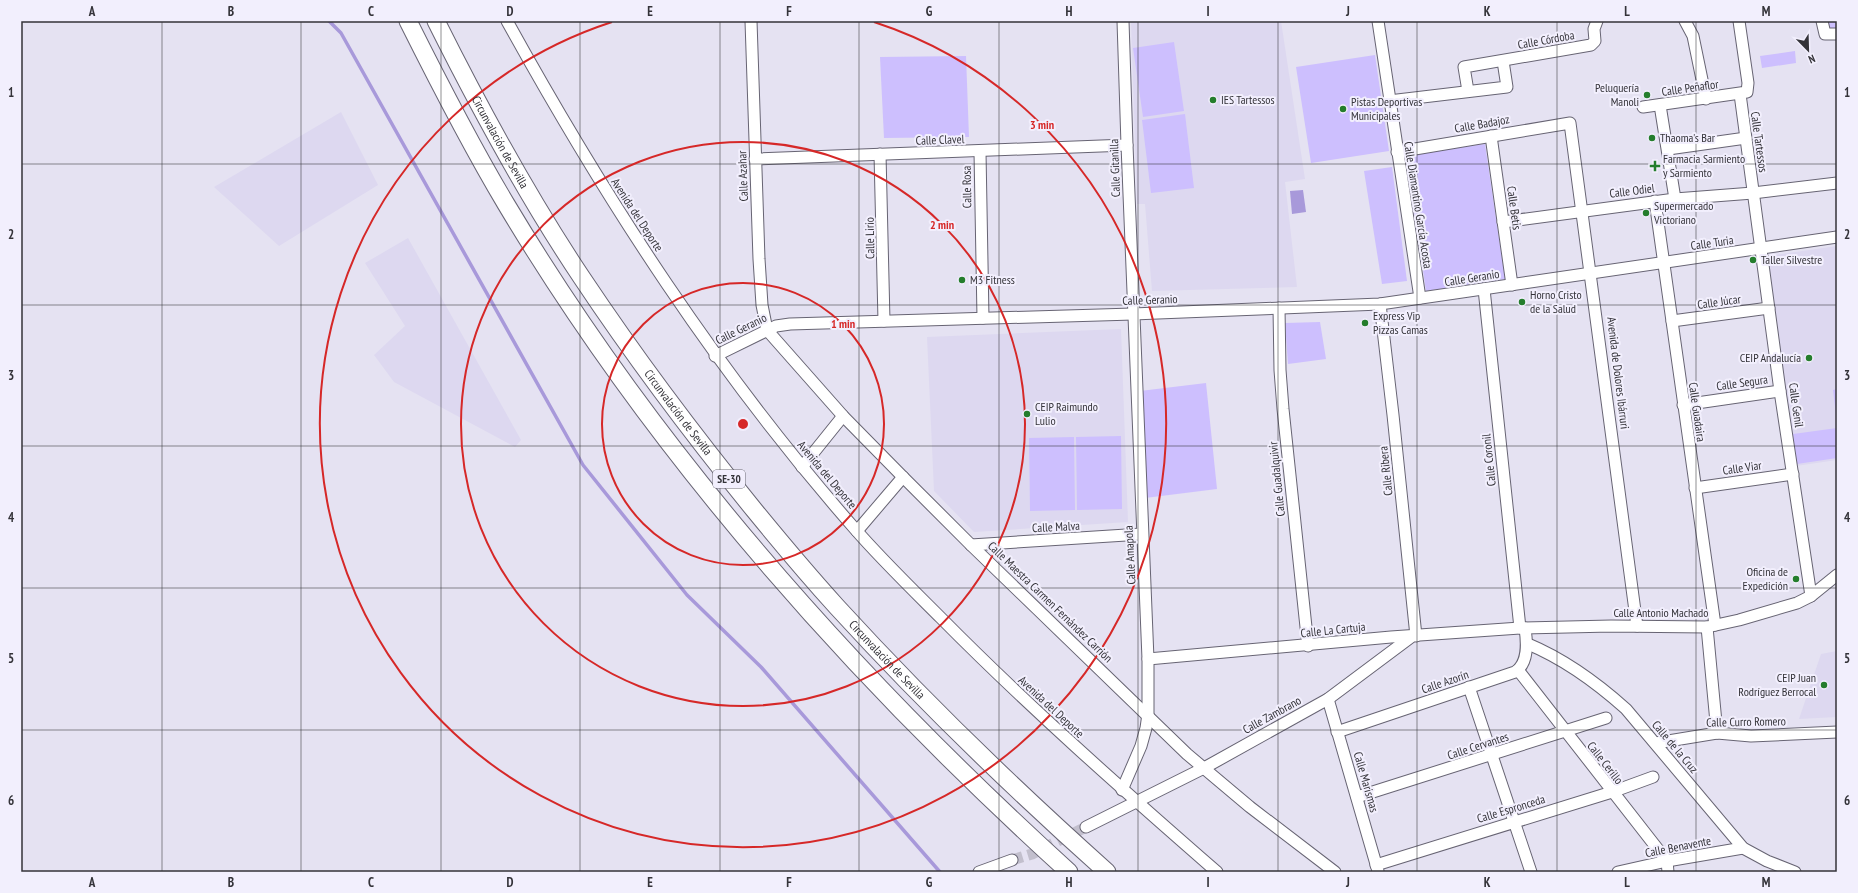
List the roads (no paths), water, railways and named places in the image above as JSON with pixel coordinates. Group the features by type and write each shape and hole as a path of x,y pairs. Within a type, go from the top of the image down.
{"highway":[{"name":"Circunvalación de Sevilla","path":"408,21 445,94 509,209 564,296 664,438 720,508 800,602 885,694 998,807 1069,872"},
{"name":"Circunvalación de Sevilla","path":"436,21 522,182 581,276 635,355 724,473 836,606 984,757 1107,872"}],"street":[{"name":"Avenida del Deporte","path":"507,21 590,165 653,264 715,356 802,467 857,531 980,657 1044,719 1122,790 1217,872"},
{"name":"Calle Azahar","path":"750,21 762,305 767,330"},
{"name":"Calle Gitanilla","path":"1123,21 1133,314"},
{"name":"Calle Diamantino García Acosta","path":"1378,21 1420,298"},
{"name":"Calle Córdoba","path":"1468,91 1464,67 1591,45 1595,41 1594,29 1597,21"},
{"path":"1685,21 1693,36 1706,99"},
{"path":"1739,21 1748,86 1746,92 1740,94"},
{"path":"1822,21 1826,34 1837,34"},
{"path":"1389,101 1507,87 1503,61"},
{"name":"Calle Peñaflor","path":"1643,107 1740,94"},
{"name":"Calle Tartessos","path":"1740,94 1753,193"},
{"path":"1660,105 1675,199"},
{"name":"Calle Badajoz","path":"1397,152 1570,123"},
{"name":"Avenida de Dolores Ibárruri","path":"1570,123 1592,274 1637,626"},
{"name":"Calle Betis","path":"1491,136 1512,285"},
{"path":"1668,149 1746,138"},
{"name":"Calle Clavel","path":"755,159 980,152 1127,145"},
{"name":"Calle Rosa","path":"980,152 983,318"},
{"name":"Calle Lirio","path":"880,154 884,321"},
{"name":"Calle Odiel","path":"1503,222 1655,201 1753,193 1837,183"},
{"name":"Calle Genil","path":"1753,193 1762,248 1780,391 1811,596"},
{"name":"Calle Guadaira","path":"1655,201 1695,488 1711,626 1717,733"},
{"name":"Calle Turia","path":"1592,274 1837,237"},
{"name":"Calle Geranio","path":"715,356 776,326 790,324 1133,314 1380,304 1592,274"},
{"name":"Calle Coronil","path":"1484,289 1523,628"},
{"name":"Calle Ribera","path":"1380,304 1394,415 1414,637"},
{"name":"Calle Guadalquivir","path":"1279,308 1280,370 1283,410 1308,646"},
{"name":"Calle Júcar","path":"1672,321 1769,308"},
{"name":"Calle Amapola","path":"1122,790 1141,746 1148,714 1148,659 1133,314"},
{"name":"Calle Maestra Carmen Fernández Carrión","path":"767,330 843,416 903,477 971,545 1204,768 1250,807 1335,872"},
{"name":"Calle Segura","path":"1683,405 1780,391"},
{"path":"802,467 843,416"},
{"name":"Calle Viar","path":"1695,488 1793,474"},
{"path":"857,531 903,477"},
{"name":"Calle Malva","path":"971,545 1142,534"},
{"name":"Calle Antonio Machado","path":"1523,628 1711,626 1769,612 1811,596 1837,575"},
{"path":"1518,670 1527,652 1528,644 1523,628"},
{"name":"Calle La Cartuja","path":"1148,659 1308,646 1378,638 1414,637 1523,628"},
{"name":"Calle Zambrano","path":"1086,827 1137,803 1204,768 1328,699 1414,637"},
{"path":"1378,638 1385,645 1386,652 1383,658"},
{"name":"Calle de la Cruz","path":"1528,644 1542,650 1603,688 1626,709 1743,848 1767,861 1795,872"},
{"name":"Calle Azorín","path":"1338,732 1518,670"},
{"name":"Calle Cerillo","path":"1518,670 1668,867"},
{"path":"1469,687 1531,872"},
{"name":"Calle Marismas","path":"1328,699 1377,868"},
{"name":"Calle Cervantes","path":"1357,797 1606,718"},
{"name":"Calle Curro Romero","path":"1656,743 1717,733 1751,736 1837,732"},
{"name":"Calle Espronceda","path":"1377,868 1515,821 1653,778"},
{"name":"Calle Benavente","path":"1618,872 1668,867 1743,848"},
{"path":"979,872 1012,860"}],"waterway":[{"path":"329,21 341,33 583,465 687,595 761,667 940,872"}],"tunnel":[{"path":"1012,860 1032,854 1086,827"}],"place":[{"name":"Peluquería Manoli","path":"1647,95"},
{"name":"IES Tartessos","path":"1213,100"},
{"name":"Pistas Deportivas Municipales","path":"1343,109"},
{"name":"Thaoma's Bar","path":"1652,138"},
{"name":"Farmacia Sarmiento y Sarmiento","path":"1655,166"},
{"name":"Supermercado Victoriano","path":"1646,213"},
{"name":"Taller Silvestre","path":"1753,260"},
{"name":"M3 Fitness","path":"962,280"},
{"name":"Horno Cristo de la Salud","path":"1522,302"},
{"name":"Express Vip Pizzas Camas","path":"1365,323"},
{"name":"CEIP Andalucía","path":"1809,358"},
{"name":"CEIP Raimundo Lulio","path":"1027,414"},
{"name":"Oficina de Expedición","path":"1796,579"},
{"name":"CEIP Juan Rodríguez Berrocal","path":"1824,685"}]}
